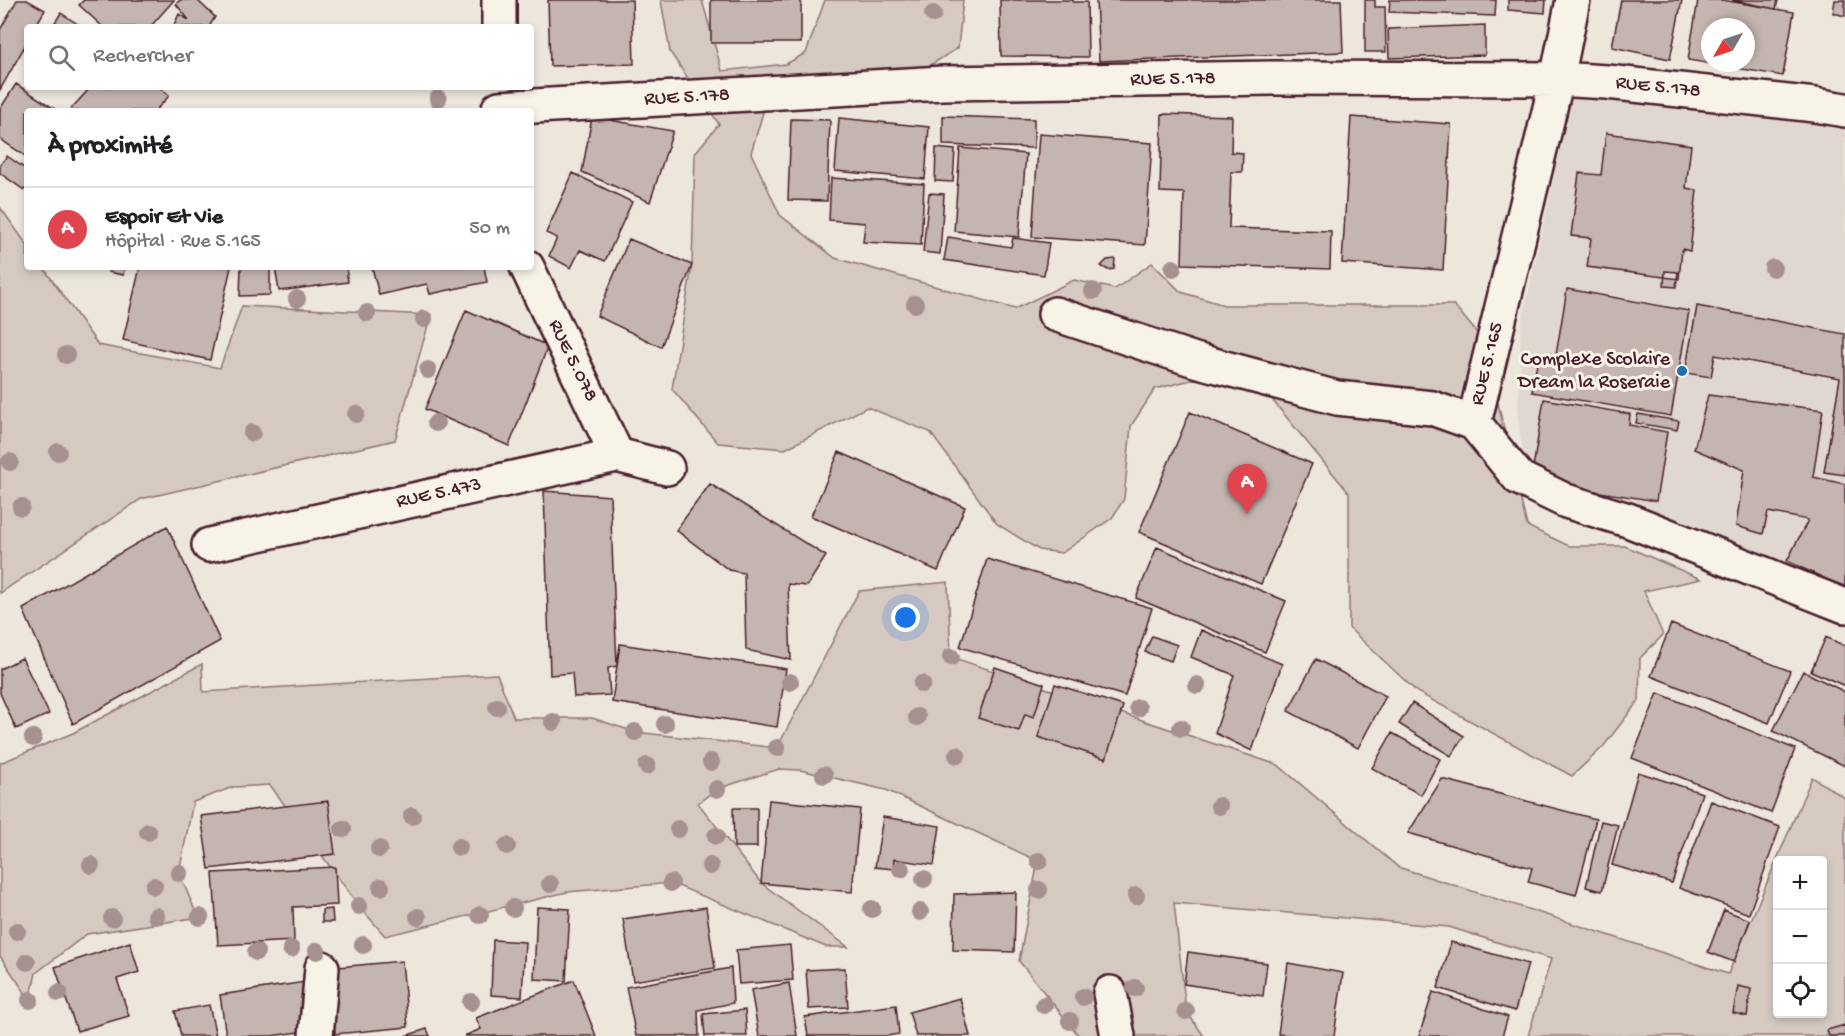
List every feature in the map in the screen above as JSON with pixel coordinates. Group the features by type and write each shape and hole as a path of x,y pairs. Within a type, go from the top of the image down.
{"street":[{"path":"499,0 499,24"},
{"name":"RUE 5.165","path":"1573,0 1557,79 1474,423 1519,478 1566,501 1628,520 1845,606"},
{"name":"RUE 5.178","path":"499,102 943,83 1273,78 1557,79 1845,110"},
{"name":"RUE 5.078","path":"528,270 617,455"},
{"path":"1055,314 1195,360 1337,398 1432,408 1474,423"},
{"name":"RUE 5.473","path":"209,545 617,455 667,468"},
{"path":"316,1036 322,968"},
{"path":"1110,993 1118,1036"}],"shaded area":[{"path":"661,0 702,0 722,71 786,64 806,53 825,0 963,0 958,48 900,84 764,109 751,153 780,215 835,258 1015,309 1074,280 1115,289 1152,263 1181,292 1224,305 1454,305 1483,340 1527,526 1569,546 1625,546 1701,579 1644,591 1663,635 1640,658 1639,700 1603,747 1572,776 1417,692 1349,628 1349,493 1264,390 1199,378 1155,389 1131,426 1124,499 1112,518 1062,553 1039,550 997,524 930,432 867,407 785,449 718,443 672,389 692,265 695,153 719,124 670,52"},
{"name":"Complexe Scolaire Dream la Roseraie","path":"1572,94 1646,100 1845,127 1845,601 1526,479 1518,416 1521,326"},
{"path":"0,207 24,241 24,270 45,270 98,345 220,368 242,306 431,315 395,440 141,499 0,593"},
{"path":"948,582 951,657 1278,765 1398,867 1728,974 1773,868 1773,1018 1827,1018 1827,856 1778,856 1812,777 1845,798 1845,1036 1528,1036 1551,959 1449,927 1174,903 1186,1011 1204,1036 1079,1036 1019,961 1038,861 886,790 800,770 779,769 717,789 698,803 761,883 848,947 826,947 671,883 567,892 385,936 359,906 270,785 233,787 193,802 179,873 197,915 200,917 87,934 36,973 30,1000 0,956 0,763 73,733 202,664 203,692 497,674 514,718 592,718 635,732 777,748 859,591"}],"building":[{"path":"17,0 27,0 45,10 37,24 24,24 24,47 0,90 0,30"},
{"path":"84,0 174,0 153,24 100,24 79,5"},
{"path":"180,0 197,0 215,17 211,24 174,24 179,14 189,20 176,4"},
{"path":"548,0 632,0 634,64 550,66"},
{"path":"711,0 801,0 801,43 711,43"},
{"path":"1000,0 1087,2 1088,57 1001,56"},
{"path":"1096,0 1341,0 1343,52 1099,61"},
{"path":"1365,0 1375,0 1375,7 1385,7 1386,52 1365,52"},
{"path":"1390,0 1496,0 1495,16 1389,12"},
{"path":"1508,0 1546,0 1545,13 1508,10"},
{"path":"1621,0 1682,0 1670,59 1612,47"},
{"path":"1698,0 1722,0 1794,12 1783,76 1755,71 1755,18 1701,18 1701,62 1688,60"},
{"path":"1732,0 1778,0 1776,9"},
{"path":"1835,0 1845,0 1845,16 1833,13"},
{"path":"61,13 78,24 54,24"},
{"path":"1485,25 1485,55 1389,58 1388,29"},
{"path":"16,84 53,108 24,108 24,155 0,139 0,109"},
{"path":"88,90 163,90 169,96 158,108 72,108"},
{"path":"1162,114 1232,116 1231,152 1243,153 1242,172 1231,172 1229,228 1331,231 1330,269 1182,264 1184,193 1160,192"},
{"path":"943,116 1034,119 1034,148 943,145"},
{"path":"592,117 673,131 650,202 582,172"},
{"path":"1351,117 1451,124 1443,270 1342,263"},
{"path":"839,118 929,127 925,179 835,171"},
{"path":"791,119 830,120 827,201 788,200"},
{"path":"1606,133 1691,145 1686,188 1697,190 1690,251 1682,249 1679,279 1587,267 1591,238 1571,236 1579,173 1601,175"},
{"path":"1039,134 1152,143 1145,245 1032,237"},
{"path":"936,148 955,150 953,182 935,181"},
{"path":"960,148 1026,154 1019,237 954,231"},
{"path":"7,156 24,168 24,190 0,173 0,165"},
{"path":"573,173 632,202 605,261 580,250 571,268 549,256 557,238 546,233"},
{"path":"831,178 924,184 921,245 863,242 865,223 829,220"},
{"path":"929,193 944,194 940,254 923,252"},
{"path":"948,237 1011,247 1013,238 1049,243 1044,275 944,260"},
{"path":"629,239 692,265 661,347 597,316"},
{"path":"1115,259 1114,269 1108,270 1101,266 1107,260"},
{"path":"108,270 124,270 123,275 108,272"},
{"path":"139,270 230,270 210,360 123,340"},
{"path":"241,270 270,270 270,295 240,296"},
{"path":"276,270 346,270 348,282 279,291"},
{"path":"373,270 485,270 487,282 430,294 427,284 379,295"},
{"path":"1665,271 1678,272 1676,287 1664,286"},
{"path":"1567,289 1689,311 1671,416 1532,392 1539,352 1556,355"},
{"path":"1697,306 1845,334 1845,475 1824,472 1840,378 1715,355 1711,377 1685,373"},
{"path":"466,310 548,346 509,446 425,409"},
{"path":"1708,395 1823,410 1813,477 1845,484 1845,588 1787,561 1808,520 1768,512 1763,534 1736,526 1744,470 1694,449"},
{"path":"1544,399 1630,414 1629,425 1667,432 1656,501 1531,481"},
{"path":"1190,412 1312,464 1261,584 1139,532"},
{"path":"1638,414 1679,421 1677,430 1636,423"},
{"path":"839,452 965,507 938,571 811,516"},
{"path":"710,484 826,556 807,586 788,584 791,660 746,650 744,573 729,570 676,530"},
{"path":"544,491 610,496 617,666 608,668 610,695 574,697 572,673 550,675"},
{"path":"167,526 220,641 73,724 23,609"},
{"path":"1157,547 1286,601 1265,652 1136,598"},
{"path":"987,559 1152,608 1125,696 960,647"},
{"path":"1671,624 1790,671 1769,723 1651,676"},
{"path":"1201,630 1282,664 1252,751 1215,733 1234,675 1191,657"},
{"path":"1152,636 1177,645 1171,661 1145,652"},
{"path":"1826,637 1845,646 1845,686 1811,671"},
{"path":"620,644 786,669 777,727 612,702"},
{"path":"22,658 49,714 16,729 0,693 0,669"},
{"path":"1316,659 1386,696 1358,748 1288,711"},
{"path":"995,667 1044,684 1034,717 1025,714 1019,731 978,718"},
{"path":"1803,671 1845,692 1845,766 1773,731"},
{"path":"1055,684 1123,706 1106,759 1038,737"},
{"path":"1658,693 1795,749 1771,813 1632,758"},
{"path":"1412,703 1464,736 1451,756 1399,724"},
{"path":"1392,733 1440,759 1421,795 1372,768"},
{"path":"1638,772 1702,793 1672,883 1612,865"},
{"path":"1442,779 1596,819 1576,895 1528,882 1532,868 1408,833"},
{"path":"769,800 860,809 852,892 761,883"},
{"path":"328,801 335,854 209,869 201,816"},
{"path":"1711,801 1780,827 1749,914 1679,888"},
{"path":"733,808 757,808 757,847 734,847"},
{"path":"883,817 940,826 934,865 894,859 893,869 875,867"},
{"path":"1601,821 1618,825 1602,891 1586,887"},
{"path":"335,867 337,905 293,907 294,941 218,945 213,873"},
{"path":"1016,892 1014,952 953,950 954,894"},
{"path":"537,907 570,909 566,981 534,979"},
{"path":"706,907 715,968 633,981 623,919"},
{"path":"332,909 333,922 322,922 322,910"},
{"path":"1724,910 1750,920 1734,962 1708,952"},
{"path":"493,940 525,942 522,997 491,995"},
{"path":"130,942 139,972 117,979 129,1016 77,1031 55,967"},
{"path":"1451,942 1528,964 1515,1011 1438,988"},
{"path":"790,945 793,980 739,984 736,950"},
{"path":"1188,952 1267,963 1263,996 1184,984"},
{"path":"402,961 408,1027 335,1034 328,968"},
{"path":"1288,963 1343,973 1334,1036 1278,1034"},
{"path":"731,968 733,1003 698,1010 699,1036 636,1036 626,987"},
{"path":"845,968 848,1007 809,1009 806,970"},
{"path":"574,980 596,1036 464,1036 481,1029 476,1018"},
{"path":"305,982 312,1030 271,1036 226,1036 220,995"},
{"path":"789,983 797,1036 759,1036 751,990"},
{"path":"1738,986 1751,989 1747,1016 1733,1013"},
{"path":"1433,992 1508,1017 1502,1036 1419,1036"},
{"path":"960,998 970,1036 916,1036 909,1012"},
{"path":"209,1005 216,1036 181,1036 175,1011"},
{"path":"896,1005 899,1034 808,1036 805,1017"},
{"path":"745,1010 747,1036 705,1036 703,1014"},
{"path":"1845,1025 1845,1036 1829,1036 1827,1030"},
{"path":"427,1029 430,1036 405,1036"}],"place":[{"name":"Complexe Scolaire Dream la Roseraie","path":"1682,371"},
{"name":"Espoir Et Vie","path":"1247,514"}]}
